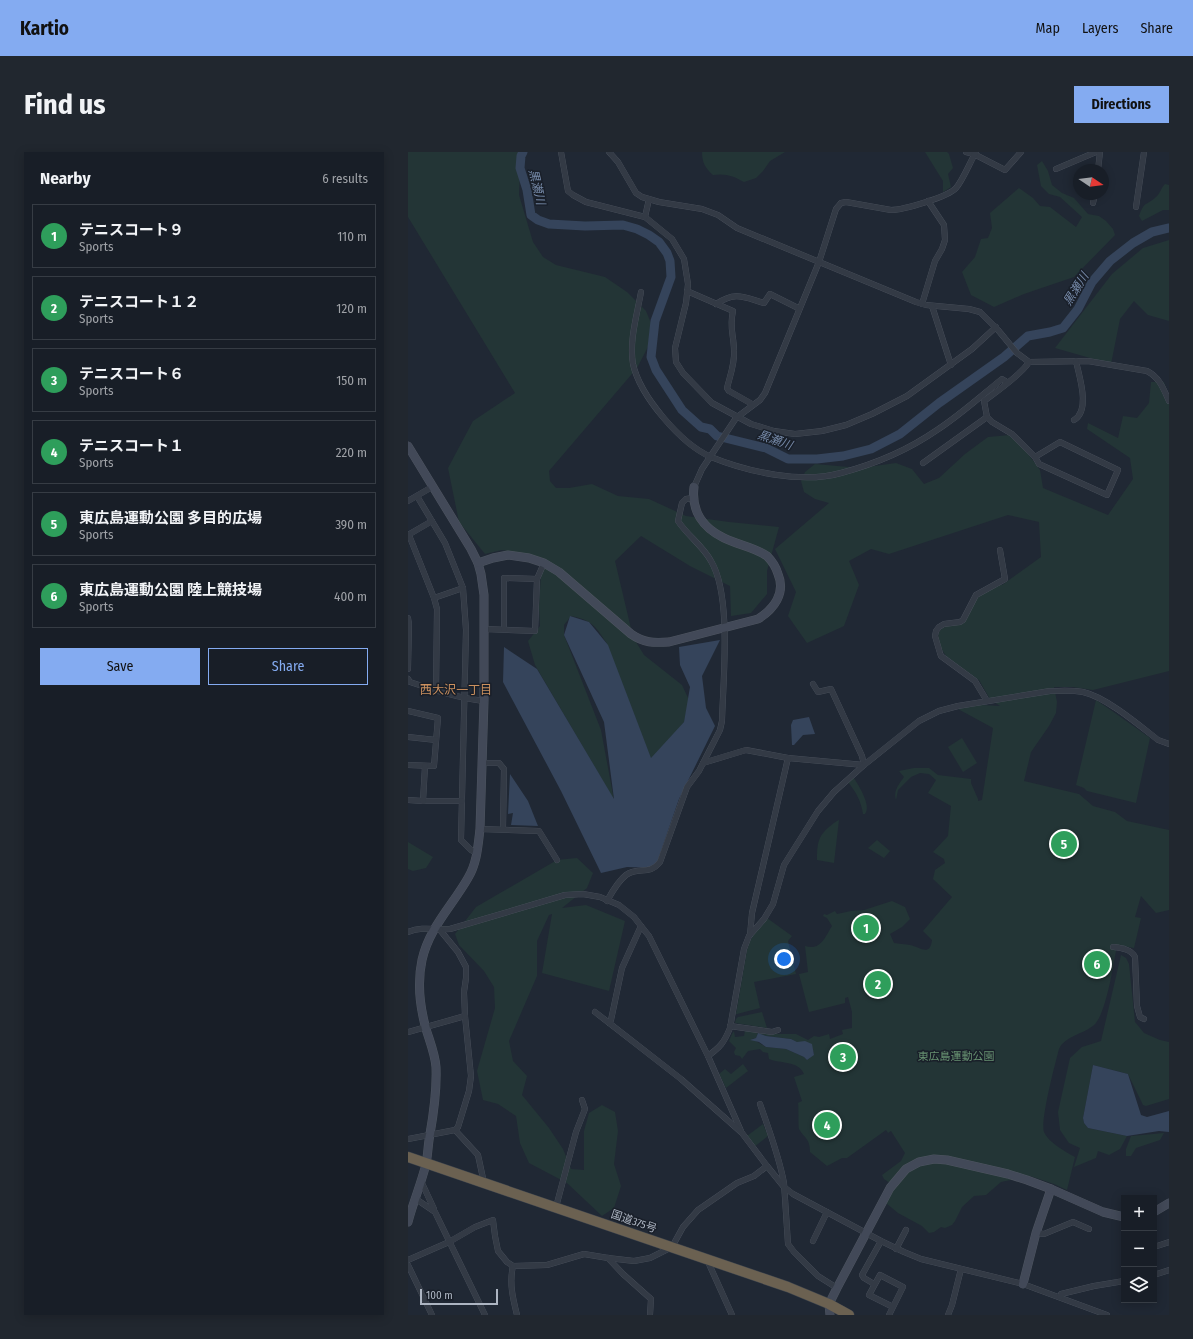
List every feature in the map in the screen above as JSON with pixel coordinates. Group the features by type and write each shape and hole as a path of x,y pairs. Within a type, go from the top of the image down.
{"highway":[{"name":"国道375号","path":"408,1157 788,1287 829,1304 849,1315"}],"street":[{"path":"561,152 568,191 573,195 586,202 645,217 672,239 684,259 688,284 686,303 675,348 676,362 683,373 712,403 750,424 774,431 795,434 822,431 846,425 907,396 951,365 997,329"},
{"path":"609,152 618,162 636,193 642,197 659,202 702,209 718,216 737,228 916,302 932,306 975,310 980,312 997,329 1017,353 1028,361 1088,360 1146,371 1155,376 1163,387 1169,401"},
{"path":"966,152 975,153 1005,170 1021,152"},
{"path":"1056,169 1096,152"},
{"path":"1099,164 1100,152"},
{"path":"1136,207 1144,152"},
{"path":"478,563 508,555 529,558 544,563 559,572 639,639 656,643 669,642 758,619 769,611 777,601 781,591 780,579 775,566 768,557 759,551 724,538 710,529 694,507 692,498 694,487 711,455 736,417 760,400 765,393 819,262 836,209 841,203 846,202 897,210 948,194 956,188 975,153"},
{"path":"645,217 649,199"},
{"path":"922,304 935,261 945,240 944,225 928,201"},
{"path":"687,291 733,311 730,322 734,358 727,388 729,391 752,404"},
{"path":"641,292 632,350 633,364 638,380 653,406 695,447 711,455 754,471 783,476 813,477 839,474 869,465 909,447 938,430 1002,380 1007,382"},
{"path":"716,304 726,297 736,295 764,303 770,294 798,308"},
{"path":"932,306 951,365"},
{"path":"1028,361 1027,366 984,401 987,417 992,422 1012,434 1035,457 1039,464 1107,495 1118,470 1060,442 1035,457"},
{"path":"1074,420 1080,415 1083,398 1083,390 1076,361"},
{"path":"924,463 987,417"},
{"path":"408,446 478,563 484,595 484,701 480,829 477,853 468,877 437,929 426,944 420,973 419,991 426,1027 434,1054 437,1085 426,1164 408,1222"},
{"path":"408,501 432,487"},
{"path":"417,496 445,544 463,588 466,630 461,840 471,850 477,853"},
{"path":"607,901 625,875 636,870 648,871 655,868 660,862 687,787 704,763 720,730 722,721 725,628 719,577 711,560 678,521 682,503 686,499 692,498"},
{"path":"432,521 408,535 434,598 437,610 436,691"},
{"path":"987,701 975,681 941,656 935,636 936,631 944,624 963,620 976,595 1005,579 1000,550"},
{"path":"484,629 535,631 537,580 544,563"},
{"path":"504,630 504,578 537,580"},
{"path":"434,598 463,588"},
{"path":"408,618 410,624 408,669"},
{"path":"408,679 410,682 436,691 465,699 484,701"},
{"path":"813,684 818,692 831,689 862,756 864,766"},
{"path":"749,936 774,904 784,865 818,811 834,792 864,766 919,721 938,711 987,701 1064,690 1085,692 1107,702 1158,740 1169,744"},
{"path":"408,711 438,718 434,766 408,765"},
{"path":"408,737 436,740"},
{"path":"704,763 746,750 788,758 864,766"},
{"path":"708,1056 719,1048 725,1040 730,1026 744,949 749,936 752,912 788,758"},
{"path":"482,763 499,763 504,769 503,829"},
{"path":"423,802 425,766"},
{"path":"408,800 423,802 462,802"},
{"path":"480,829 540,830 556,860"},
{"path":"408,932 414,930 457,927 564,895 583,894 600,897 619,905 634,918 649,936 708,1056 742,1133"},
{"path":"609,1023 622,968 641,926"},
{"path":"408,1139 455,1130 458,1126 469,1091 471,1076 464,992 466,967 458,952 437,929"},
{"path":"1113,947 1122,948 1134,954 1137,1006 1140,1017 1144,1019"},
{"path":"595,1012 681,1078 742,1133 784,1187 793,1194 881,1241 921,1259 1023,1284 1107,1315"},
{"path":"408,1032 465,1016"},
{"path":"730,1026 772,1032 778,1030"},
{"path":"556,1207 576,1132 585,1109 582,1100"},
{"path":"760,1104 768,1125 782,1174 788,1244 818,1276 837,1288"},
{"path":"455,1130 478,1154 484,1183"},
{"path":"830,1315 829,1304 886,1196 894,1183 906,1169 919,1162 940,1159 963,1163 1027,1180 1051,1189 1092,1208 1121,1217"},
{"path":"408,1260 449,1242 475,1227 493,1220 498,1251 507,1262 513,1266 546,1265 584,1254 634,1261 650,1258 672,1247 683,1227 698,1210 737,1183 754,1176 767,1166"},
{"path":"421,1181 434,1212 485,1315"},
{"path":"1023,1284 1036,1233 1051,1189"},
{"path":"416,1199 434,1212"},
{"path":"1157,1210 1169,1203"},
{"path":"813,1240 827,1212"},
{"path":"1036,1233 1044,1234 1073,1222 1089,1229"},
{"path":"896,1248 906,1230"},
{"path":"874,1284 862,1275 881,1241"},
{"path":"1157,1246 1169,1242"},
{"path":"608,1258 623,1274 651,1299 650,1315"},
{"path":"710,1260 709,1264 732,1315"},
{"path":"408,1265 432,1315"},
{"path":"513,1266 510,1277 512,1296 517,1315"},
{"path":"948,1315 961,1269"},
{"path":"1157,1274 1169,1270"},
{"path":"889,1315 893,1307 903,1287 880,1275 869,1295 893,1307"},
{"path":"1060,1297 1062,1294 1121,1282"}],"green space":[{"path":"408,152 522,152 519,195 533,242 543,257 556,265 605,277 627,292 646,311 653,328 650,343 637,368 549,471 550,481 556,488 569,488 592,484 618,496 649,499 686,516 779,527 767,571 767,594 751,613 731,616 730,586 690,566 641,536 615,561 633,637 644,655 682,685 689,700 684,722 673,737 651,759 606,642 599,631 592,624 583,619 571,616 564,625 564,635 601,730 614,800 535,665 528,641 540,626 539,606 542,558 502,550 485,554 459,522 448,468 473,421 515,393 408,217"},
{"path":"702,152 785,152 770,161 756,178 744,182 737,178 722,174 713,175 704,165"},
{"path":"925,152 947,152 949,154 953,168 948,174 951,187 943,192 943,181"},
{"path":"1042,161 1048,171 1052,185 1062,193 1073,198 1073,200 1076,200 1088,214 1099,216 1106,221 1113,229 1115,235 1074,277 1024,294 994,307 971,295 962,272 975,257 981,239 988,238 992,228 990,213 1019,188 1033,198 1040,206 1050,207 1076,227 1082,217 1060,197 1049,194 1041,186 1037,165"},
{"path":"1165,184 1169,185 1169,210 1163,210 1142,221 1139,216 1143,208 1157,196"},
{"path":"1169,240 1169,321 1148,315 1134,301 1120,319 1111,364 1055,348 1112,274 1143,248"},
{"name":"東広島運動公園","path":"1151,382 1164,382 1169,396 1169,671 1093,690 1073,687 1054,687 1057,702 1056,713 1031,752 1024,781 1079,794 1093,806 1115,812 1127,821 1169,830 1169,910 1156,913 1141,896 1135,917 1141,918 1134,948 1117,945 1106,1000 1098,1019 1094,1025 1070,1038 1059,1049 1048,1092 1043,1126 1044,1132 1049,1139 1075,1157 1067,1190 1030,1176 1001,1182 986,1195 974,1196 962,1207 952,1225 945,1228 941,1227 934,1232 929,1233 922,1226 898,1213 886,1203 894,1186 884,1179 882,1175 901,1161 905,1153 891,1131 888,1133 886,1130 847,1158 842,1158 827,1166 810,1152 808,1141 799,1129 798,1103 802,1101 794,1077 804,1074 798,1066 773,1061 769,1059 768,1053 763,1052 760,1049 748,1051 742,1059 740,1056 735,1055 734,1052 736,1048 729,1041 734,1031 735,1037 744,1036 745,1030 772,1034 796,1034 808,1040 814,1036 819,1037 829,1034 830,1039 843,1034 842,1030 852,1028 852,1012 848,997 845,998 845,1003 809,1012 799,974 808,972 805,946 815,947 819,945 832,926 827,918 823,916 824,914 827,915 835,911 837,914 864,910 892,901 905,907 910,919 902,927 890,934 894,943 910,945 924,950 927,950 931,945 932,940 923,931 952,897 933,879 935,870 945,863 944,859 933,852 948,836 951,806 928,793 936,780 929,774 920,773 911,777 898,790 896,800 895,794 898,785 904,777 899,771 914,768 929,768 938,775 971,779 971,783 978,801 982,800 993,728 958,709 981,705 1000,706 990,699 979,680 947,657 940,646 938,637 941,629 947,626 964,623 976,598 1000,584 1002,585 1041,557 1039,522 1008,515 889,554 871,549 849,561 859,585 844,626 807,643 788,616 796,592 775,549 829,503 815,499 804,492 801,481 805,472 815,464 860,468 896,463 912,469 924,484 939,478 965,454 988,437 1010,435 1023,447 1040,470 1043,488 1108,515 1133,479 1130,458 1087,429 1088,423 1118,438 1123,416 1137,418 1149,403","holes":["758,1033 766,1036 791,1039 813,1051 814,1054 807,1060 804,1057 786,1049 766,1047 752,1039 756,1038"]},
{"path":"1096,700 1150,738 1136,803 1087,791 1076,785"},
{"path":"962,738 977,763 963,772 948,747"},
{"path":"853,777 866,801 867,810 865,814 863,814 858,797 848,782"},
{"path":"839,820 834,863 817,860 818,846 821,835"},
{"path":"877,840 890,851 884,858 868,848"},
{"path":"408,842 433,857 426,868 413,871 408,869"},
{"path":"577,858 593,873 587,888 562,908 586,905 625,921 609,991 542,973 552,914 549,915 537,941 537,976 509,1041 513,1061 527,1076 522,1095 549,1128 563,1149 571,1169 584,1170 584,1131 589,1113 602,1105 615,1112 618,1131 614,1164 621,1186 614,1208 602,1216 567,1183 529,1163 520,1143 516,1116 498,1104 483,1100 477,1071 495,1008 494,987 484,971 459,945 455,934 476,907 557,860"},
{"path":"767,918 792,936 788,941 796,974 754,982 760,1008 736,1014 747,950 754,934"},
{"path":"1121,955 1126,958 1129,964 1135,1022 1144,1033 1169,1042 1169,1099 1146,1106 1143,1105 1128,1074 1093,1065 1083,1118 1084,1123 1088,1128 1127,1136 1120,1149 1109,1155 1098,1151 1096,1158 1074,1167 1080,1148 1069,1143 1060,1130 1058,1112 1070,1058 1082,1047 1101,1041"},
{"path":"762,1012 767,1028 735,1023 738,1017"},
{"path":"743,1064 748,1071 726,1088 719,1074 725,1069 731,1074"},
{"path":"763,1124 768,1136 754,1147 747,1136"},
{"path":"1164,1133 1160,1140 1136,1148 1131,1156 1126,1156 1126,1149 1131,1136"}],"water":[{"path":"570,616 589,622 608,645 651,758 684,722 690,687 680,665 679,647 720,640 702,676 706,708 715,726 679,799 655,868 627,867 601,873 561,791 503,682 504,647 537,669 614,799 604,722 564,635"},
{"path":"809,717 815,734 803,735 794,745 792,745 791,725 793,720"},
{"path":"510,774 528,801 538,826 511,825 513,813 508,814"},
{"path":"758,1033 766,1036 791,1039 797,1042 805,1041 812,1044 814,1055 807,1060 804,1057 786,1049 766,1047 759,1042 750,1040 756,1038"},
{"path":"1093,1065 1128,1074 1141,1115 1147,1117 1169,1111 1169,1132 1159,1131 1127,1136 1088,1128 1084,1123 1083,1118"}],"waterway":[{"name":"黒瀬川","path":"523,152 521,156 520,168 527,190 531,215 538,220 549,224 585,226 623,225 637,229 649,235 659,242 667,253 670,261 671,277 655,321 651,357 656,370 682,410 701,427 710,429 717,436 766,448 788,459 817,459 843,456 871,449 900,434 939,403 1004,357 1028,336 1063,328 1078,309 1092,282 1110,261 1133,243 1152,232 1169,228"}],"place":[{"name":"東広島運動公園 多目的広場","path":"1064,844"},
{"name":"テニスコート９","path":"866,928"},
{"name":"東広島運動公園 陸上競技場","path":"1097,964"},
{"name":"テニスコート１２","path":"878,984"},
{"name":"テニスコート６","path":"843,1057"},
{"name":"テニスコート１","path":"827,1125"}],"district":[{"name":"西大沢一丁目","path":"456,690"}]}
